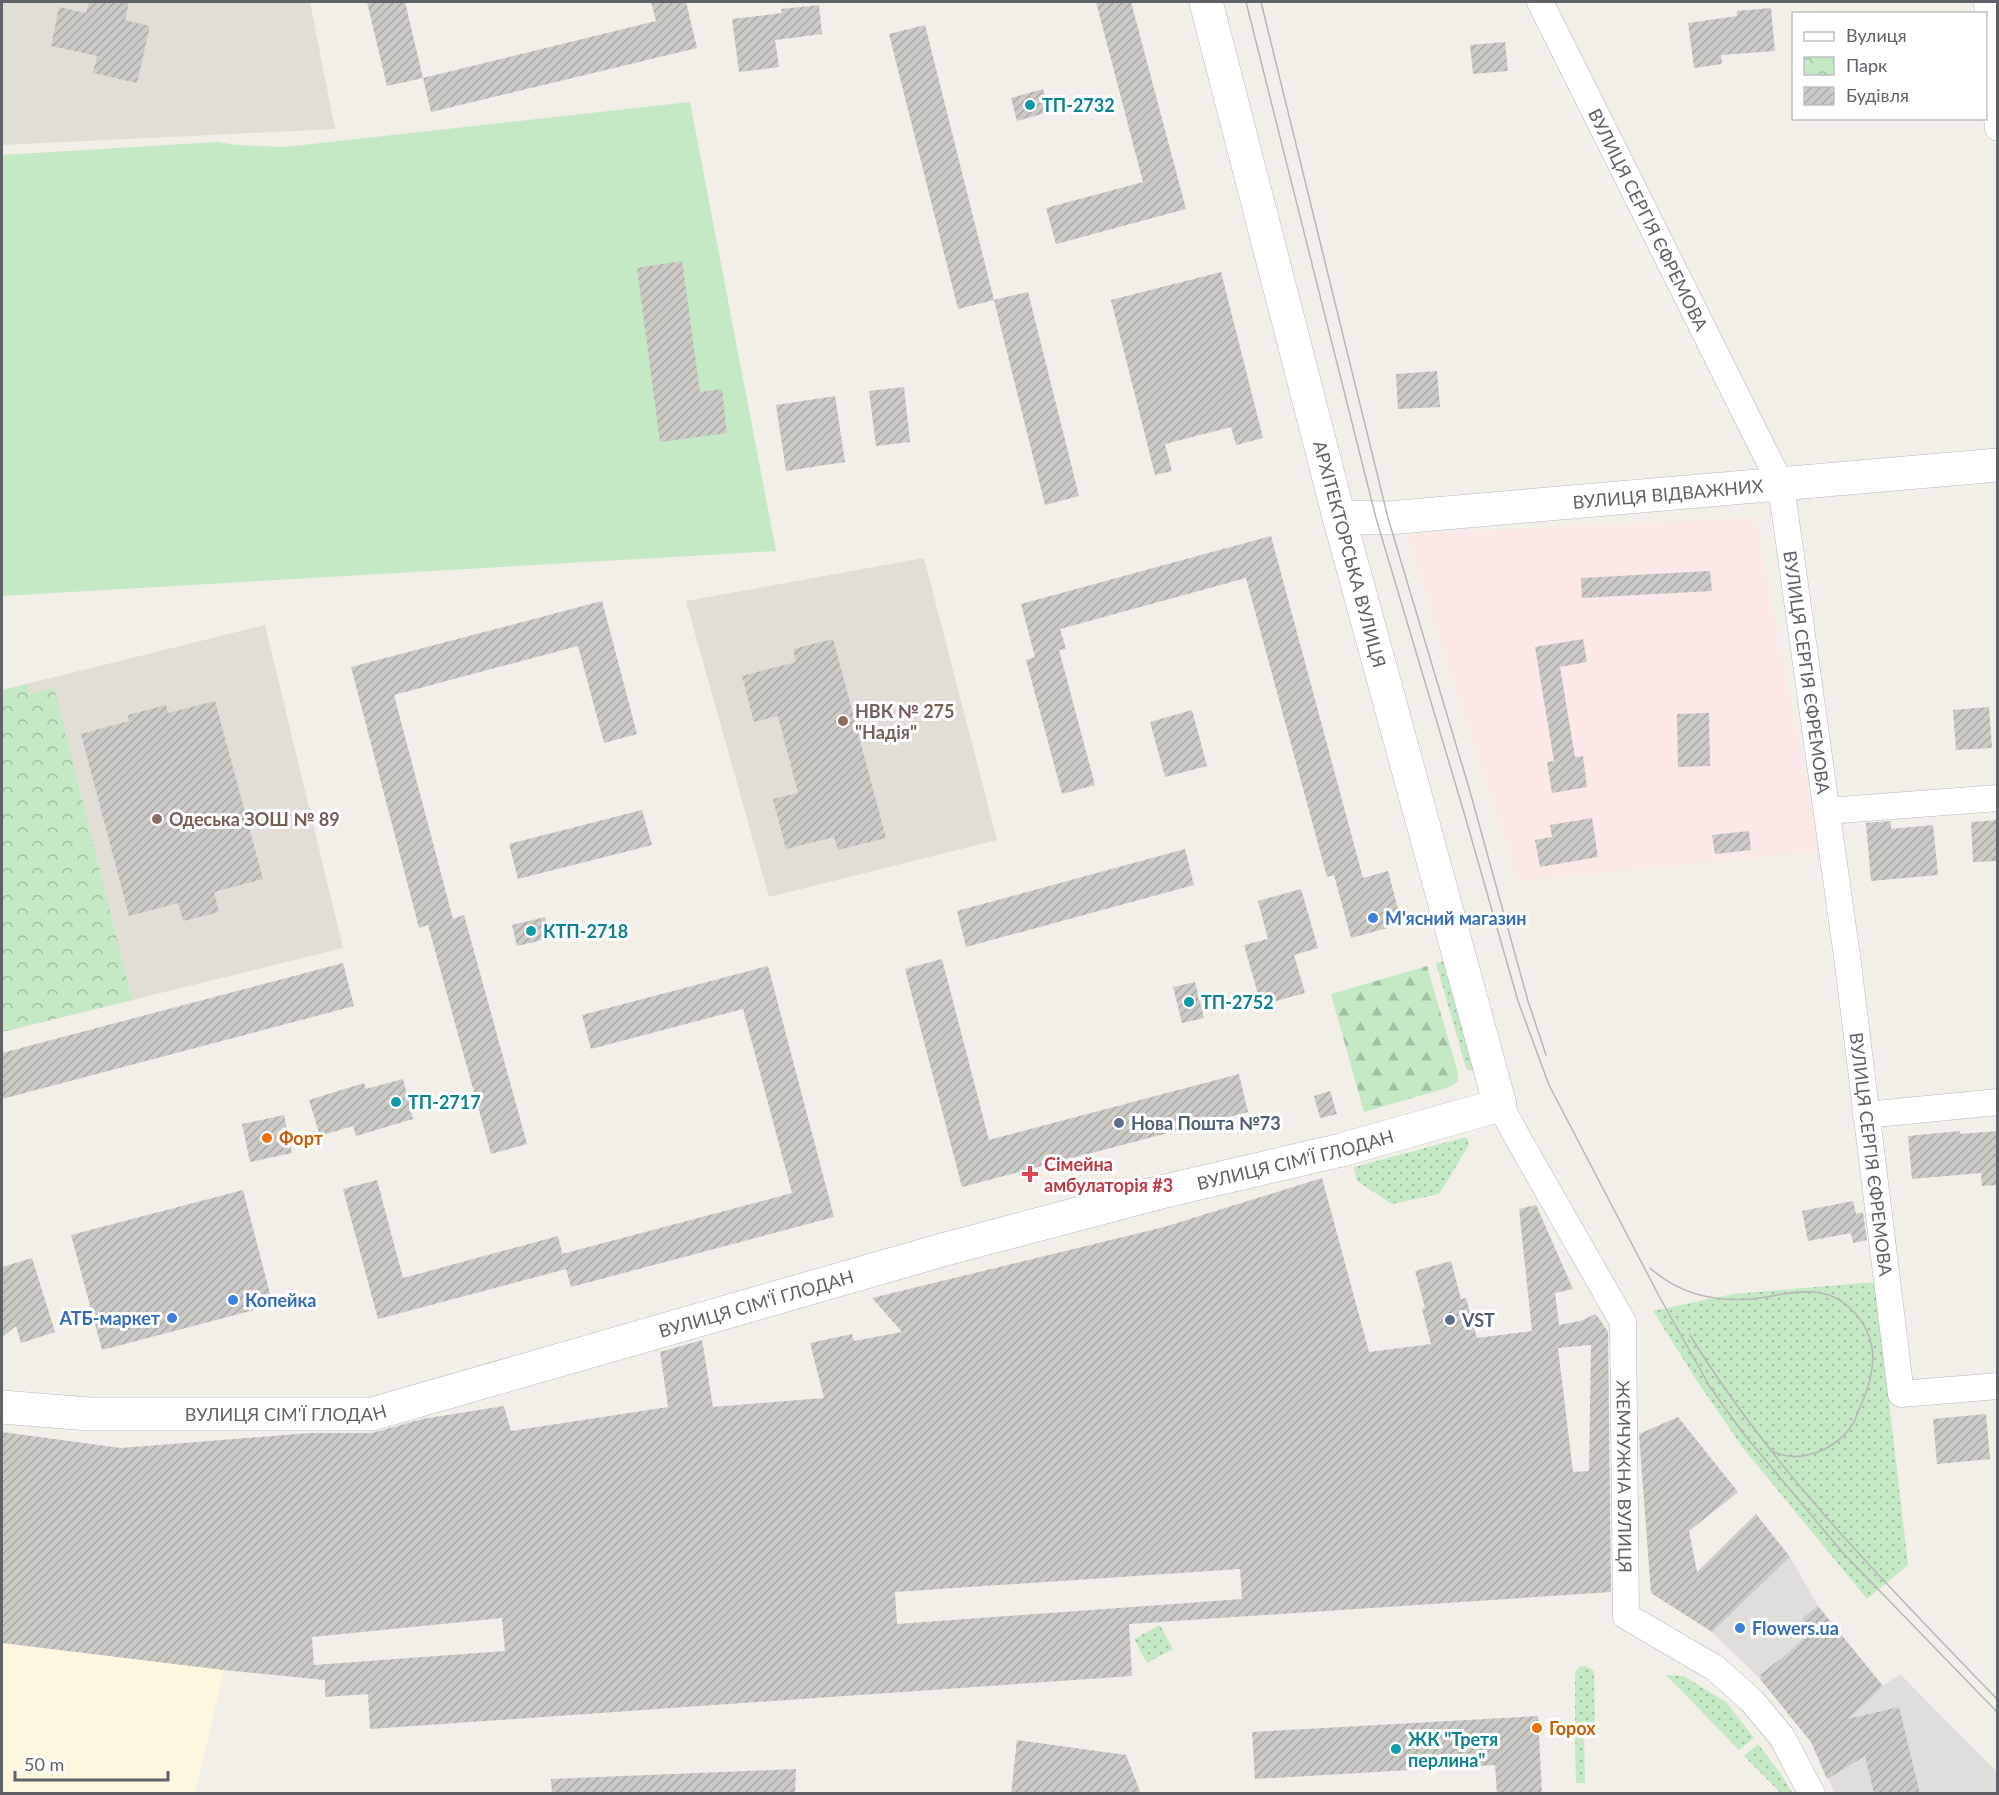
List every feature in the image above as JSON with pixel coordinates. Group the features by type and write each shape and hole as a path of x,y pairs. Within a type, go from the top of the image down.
{"street":[{"name":"АРХІТЕКТОРСЬКА ВУЛИЦЯ","path":"1206,2 1339,517 1500,1105"},
{"name":"ВУЛИЦЯ СЕРГІЯ ЄФРЕМОВА","path":"1540,2 1781,485 1827,811 1901,1394 1998,1386"},
{"path":"1987,2 1998,128"},
{"name":"ВУЛИЦЯ ВІДВАЖНИХ","path":"1339,517 1388,519 1998,465"},
{"path":"1827,811 1998,798"},
{"path":"1866,1115 1998,1102"},
{"name":"ВУЛИЦЯ СІМ'Ї ГЛОДАН","path":"2,1407 89,1414 372,1414 942,1250 1161,1192 1341,1150 1500,1105"},
{"name":"ЖЕМЧУЖНА ВУЛИЦЯ","path":"1500,1105 1623,1322 1626,1616 1715,1668 1752,1701 1782,1737 1812,1794"}],"shaded area":[{"path":"2,2 310,2 335,129 2,145"},
{"path":"1755,518 1820,851 1518,881 1406,534"},
{"name":"НВК № 275 \"Надія\"","path":"924,558 997,840 769,897 686,601"},
{"name":"Одеська ЗОШ № 89","path":"265,625 343,948 2,1032 2,690"},
{"path":"1790,1557 1818,1606 1882,1686 1900,1674 1997,1772 1997,1793 1835,1793 1811,1742 1760,1679 1712,1632"},
{"path":"2,1643 224,1670 195,1793 2,1794"}],"green space":[{"path":"690,102 776,551 2,596 2,155 217,142 285,147"},
{"path":"27,684 29,694 54,688 132,1000 2,1032 2,690"},
{"path":"1445,961 1475,1069 1473,1071 1466,1068 1436,963"},
{"path":"1427,966 1458,1073 1458,1081 1450,1087 1364,1112 1331,994"},
{"path":"1467,1138 1469,1145 1439,1194 1392,1204 1357,1181 1354,1167"},
{"path":"1875,1282 1908,1565 1867,1599 1743,1448 1653,1311 1733,1294"},
{"path":"1160,1625 1173,1649 1147,1663 1134,1639"},
{"path":"1584,1666 1594,1672 1595,1727 1575,1728 1575,1673 1579,1667"},
{"path":"1666,1675 1684,1676 1727,1703 1754,1738 1739,1750"},
{"path":"1575,1734 1584,1734 1585,1783 1576,1783"},
{"path":"1758,1744 1792,1793 1781,1793 1744,1756"}],"building":[{"path":"89,2 129,2 125,20 150,26 137,83 93,73 97,56 51,46 59,7 86,13"},
{"path":"367,2 405,2 423,78 387,86"},
{"path":"651,2 686,2 697,48 431,112 423,78 656,21"},
{"path":"1096,2 1131,2 1186,209 1056,244 1046,208 1143,182"},
{"path":"819,5 822,34 775,40 779,67 739,72 732,19 782,13 781,9"},
{"path":"1771,8 1775,51 1721,55 1722,64 1694,68 1688,23 1737,16 1737,11"},
{"path":"925,25 994,300 958,309 889,34"},
{"path":"1505,42 1508,71 1473,74 1470,45"},
{"name":"ТП-2732","path":"1043,89 1049,112 1017,121 1011,98"},
{"path":"682,261 700,392 722,389 727,433 660,442 637,268"},
{"path":"1221,272 1263,438 1236,445 1231,427 1165,444 1172,471 1155,475 1111,300"},
{"path":"1028,292 1079,496 1045,505 994,300"},
{"path":"1437,371 1440,407 1398,409 1396,374"},
{"path":"904,387 910,442 876,446 869,391"},
{"path":"835,396 845,462 786,471 776,405"},
{"path":"1271,536 1363,878 1388,871 1402,924 1351,938 1334,875 1327,877 1246,578 1060,629 1066,649 1059,650 1095,785 1062,794 1026,660 1035,657 1021,604"},
{"path":"1710,571 1712,591 1582,598 1581,578"},
{"path":"602,601 637,734 604,743 578,646 394,695 453,919 464,915 527,1144 491,1154 428,925 419,928 351,667"},
{"path":"833,639 886,838 838,850 834,837 786,849 773,799 798,793 778,716 754,722 742,676 796,662 793,649"},
{"path":"1583,639 1587,662 1560,667 1575,757 1583,756 1587,787 1552,793 1547,762 1554,761 1535,647"},
{"path":"215,701 263,879 214,892 219,912 183,921 178,903 129,916 81,734 129,721 128,715 166,705 168,713"},
{"path":"1989,707 1992,748 1956,750 1953,710"},
{"path":"1192,710 1207,766 1165,777 1150,722"},
{"path":"1709,713 1710,766 1678,767 1677,714"},
{"path":"642,810 652,845 518,879 509,844"},
{"path":"1592,818 1598,857 1540,867 1535,840 1552,837 1550,825"},
{"path":"1998,820 1998,861 1973,862 1971,822"},
{"path":"1891,821 1891,829 1933,825 1938,875 1871,881 1866,823"},
{"path":"1749,831 1751,850 1715,854 1712,835"},
{"path":"1185,849 1194,885 966,947 957,911"},
{"path":"1301,889 1318,948 1294,955 1305,993 1261,1005 1244,945 1268,939 1258,901"},
{"name":"КТП-2718","path":"545,917 550,938 517,946 512,925"},
{"path":"942,959 989,1140 1239,1074 1248,1112 962,1187 905,969"},
{"path":"343,963 354,1006 2,1099 2,1053"},
{"path":"768,966 834,1217 571,1287 562,1254 792,1193 743,1009 591,1049 582,1015"},
{"name":"ТП-2752","path":"1195,982 1204,1018 1182,1023 1173,987"},
{"path":"403,1079 413,1119 356,1136 353,1126 320,1136 309,1100 364,1083 366,1089"},
{"path":"1330,1091 1337,1114 1320,1118 1314,1096"},
{"name":"Форт","path":"284,1115 292,1153 250,1162 242,1124"},
{"path":"1960,1131 1960,1134 1998,1131 1998,1185 1982,1186 1981,1173 1912,1179 1908,1136"},
{"path":"1322,1178 1369,1352 1431,1344 1422,1309 1425,1308 1415,1271 1451,1261 1461,1299 1466,1298 1477,1338 1532,1331 1519,1209 1536,1205 1573,1289 1555,1293 1559,1325 1580,1321 1596,1314 1608,1332 1611,1592 1129,1624 1132,1676 370,1729 368,1694 325,1697 325,1680 2,1643 2,1432 121,1448 310,1433 372,1433 422,1419 504,1406 511,1431 668,1407 660,1352 702,1340 713,1407 824,1398 810,1343 852,1334 854,1341 902,1332 872,1298 1164,1227","holes":["1591,1345 1589,1471 1573,1472 1558,1348","1240,1569 1242,1599 897,1624 895,1592","502,1618 505,1651 314,1665 312,1637"]},
{"path":"377,1180 403,1278 558,1236 566,1269 378,1319 343,1189"},
{"path":"243,1190 273,1305 102,1350 71,1235"},
{"path":"1853,1201 1856,1214 1863,1212 1867,1240 1853,1243 1851,1233 1808,1241 1802,1211"},
{"path":"32,1258 55,1332 21,1343 16,1326 2,1337 2,1267"},
{"path":"1986,1414 1990,1459 1937,1464 1933,1419"},
{"path":"1678,1417 1738,1492 1689,1531 1697,1572 1756,1514 1790,1557 1712,1632 1651,1593 1639,1434"},
{"path":"1818,1606 1883,1686 1848,1719 1899,1707 1920,1794 1874,1794 1865,1756 1827,1779 1811,1742 1760,1679 1762,1678 1760,1675 1811,1632 1802,1619"},
{"name":"ЖК \"Третя перлина\"","path":"1538,1716 1542,1794 1497,1794 1495,1765 1255,1779 1252,1732"},
{"path":"1017,1740 1126,1755 1141,1794 1011,1794"},
{"path":"796,1769 795,1794 552,1794 551,1779"}],"tram line":[{"path":"1246,2 1376,518 1518,1001 1549,1085 1659,1296 1710,1387 1725,1408 1842,1552 1998,1713"},
{"path":"1261,2 1388,518 1469,788 1528,1001 1546,1055"},
{"path":"1650,1268 1672,1284 1710,1297 1737,1300 1799,1292 1822,1293 1844,1303 1856,1314 1864,1326 1870,1338 1872,1351 1871,1377 1854,1422 1847,1432 1828,1447 1806,1455 1782,1455 1771,1451"},
{"path":"1690,1335 1723,1385 1795,1480 1874,1570 1998,1700"}],"place":[{"name":"ТП-2732","path":"1030,105"},
{"name":"НВК № 275 \"Надія\"","path":"843,721"},
{"name":"Одеська ЗОШ № 89","path":"157,819"},
{"name":"М'ясний магазин","path":"1373,918"},
{"name":"КТП-2718","path":"531,931"},
{"name":"ТП-2752","path":"1189,1002"},
{"name":"ТП-2717","path":"396,1102"},
{"name":"Нова Пошта №73","path":"1119,1123"},
{"name":"Форт","path":"267,1138"},
{"name":"Сімейна амбулаторія #3","path":"1030,1174"},
{"name":"Копейка","path":"233,1300"},
{"name":"АТБ-маркет","path":"172,1318"},
{"name":"VST","path":"1450,1320"},
{"name":"Flowers.ua","path":"1740,1628"},
{"name":"Горох","path":"1537,1728"},
{"name":"ЖК \"Третя перлина\"","path":"1396,1749"}]}
